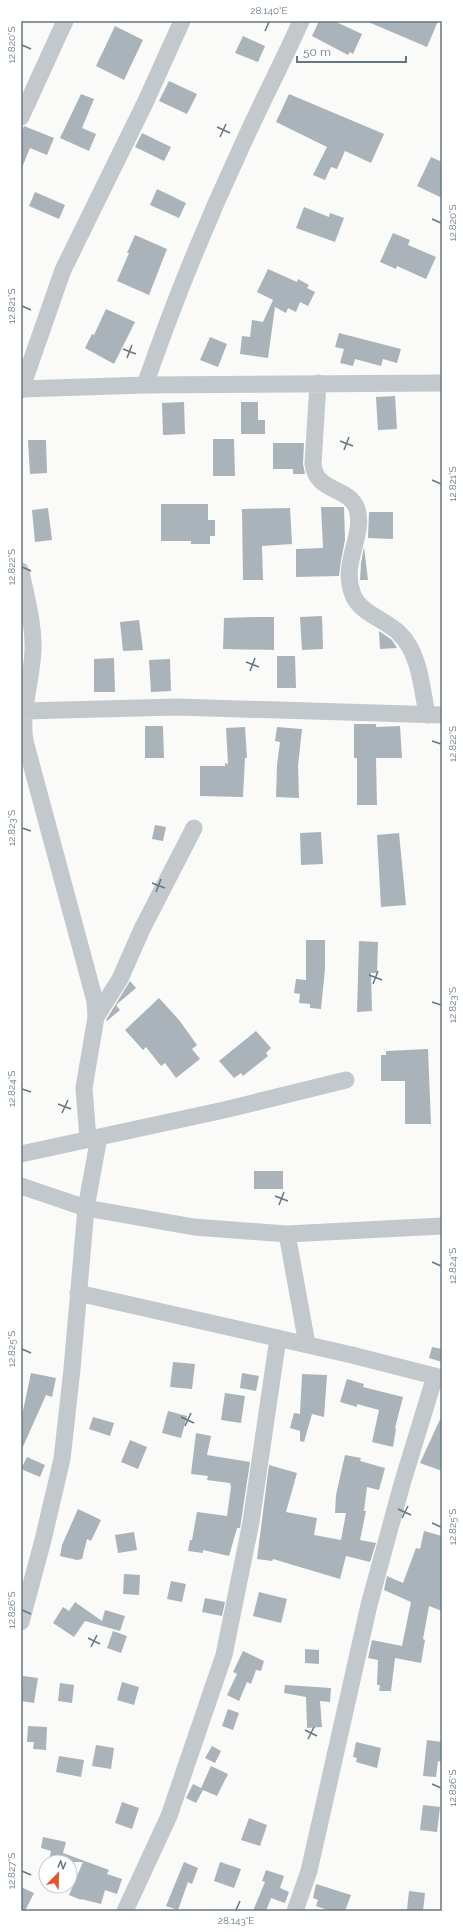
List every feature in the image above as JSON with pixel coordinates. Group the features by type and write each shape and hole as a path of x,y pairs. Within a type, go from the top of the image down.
{"street":[{"path":"21,117 27,89 65,21"},
{"path":"182,21 145,103 63,270 21,389 145,385 442,383"},
{"path":"145,385 167,321 193,258 241,146 284,59 300,21"},
{"path":"24,711 177,707 435,715 407,643 391,626 362,607 353,597 351,592 349,564 357,534 357,508 352,501 319,480 314,474 313,464 318,383"},
{"path":"21,571 32,633 33,651 24,711 23,727 25,741 95,1001 96,1016 84,1088 94,1138 62,1459 43,1540 21,1622"},
{"path":"96,1016 120,979 142,929 194,828"},
{"path":"21,1154 224,1110 346,1080"},
{"path":"21,1186 86,1208 194,1227 288,1234 442,1226"},
{"path":"288,1234 307,1344"},
{"path":"78,1293 307,1344 439,1377 402,1484 369,1605 309,1871 295,1911"},
{"path":"125,1911 169,1816 224,1655 251,1522 278,1338"}],"building":[{"path":"319,21 334,21 362,34 353,54 350,52 348,55 312,36"},
{"path":"366,21 438,21 427,47"},
{"path":"115,26 143,40 124,80 96,66"},
{"path":"243,36 265,46 258,62 235,53"},
{"path":"169,81 197,94 187,114 159,101"},
{"path":"81,94 94,99 82,128 96,134 89,151 60,138"},
{"path":"289,94 384,134 371,163 345,151 337,169 331,167 325,180 313,175 327,147 276,122"},
{"path":"24,126 54,138 47,155 30,148 21,170 21,133"},
{"path":"142,133 171,147 164,161 135,147"},
{"path":"431,157 442,162 442,198 417,186"},
{"path":"157,189 186,203 179,218 150,205"},
{"path":"35,192 65,205 59,219 29,206"},
{"path":"304,207 329,217 330,213 344,218 335,242 296,228"},
{"path":"393,233 410,240 408,245 436,257 426,279 397,266 396,269 380,262"},
{"path":"135,235 167,249 149,295 117,281"},
{"path":"268,269 297,282 298,279 309,285 307,288 315,292 308,306 300,302 296,312 288,308 286,313 275,307 268,358 240,354 242,336 250,337 252,320 263,322 273,300 257,292"},
{"path":"106,309 135,322 114,364 85,348 92,334 94,335"},
{"path":"339,333 401,349 397,363 383,359 381,366 355,359 353,366 340,363 344,349 335,347"},
{"path":"210,337 227,344 218,367 200,360"},
{"path":"395,396 397,429 378,430 376,397"},
{"path":"184,402 185,434 163,435 162,403"},
{"path":"241,402 258,402 258,420 265,420 265,434 241,434"},
{"path":"213,439 234,439 235,476 213,476"},
{"path":"28,440 46,440 47,473 30,474"},
{"path":"273,443 304,443 303,464 305,474 293,474 293,469 273,469"},
{"path":"161,504 208,504 208,520 215,520 215,536 210,536 210,544 191,544 191,541 161,541"},
{"path":"321,507 344,507 345,540 339,576 296,577 296,549 323,548"},
{"path":"48,508 52,540 35,542 32,510"},
{"path":"290,508 292,544 262,546 263,580 243,580 242,509"},
{"path":"369,512 393,512 393,539 368,538"},
{"path":"364,547 368,580 360,580 361,563"},
{"path":"322,616 323,649 302,650 300,617"},
{"path":"274,617 274,650 223,649 224,618"},
{"path":"139,620 143,650 123,651 120,622"},
{"path":"379,631 392,640 397,648 380,649"},
{"path":"277,656 295,656 296,688 277,688"},
{"path":"114,658 115,692 94,692 94,659"},
{"path":"170,659 171,691 151,692 149,660"},
{"path":"354,724 376,724 376,727 400,726 402,758 376,758 377,805 357,805 357,758 354,758"},
{"path":"145,726 163,726 164,758 145,758"},
{"path":"245,727 247,758 245,758 243,797 200,796 200,766 225,766 225,763 228,764 226,728"},
{"path":"277,727 302,729 298,766 299,798 276,797 277,765 280,742 275,741"},
{"path":"155,825 166,827 163,841 152,839"},
{"path":"321,832 323,864 301,865 300,833"},
{"path":"399,833 406,905 381,907 377,835"},
{"path":"306,940 325,940 325,969 321,1009 310,1008 310,1004 299,1003 300,994 294,993 296,979 306,980"},
{"path":"359,941 378,942 377,973 371,973 372,1011 357,1012"},
{"path":"130,981 136,988 116,1005 120,1010 107,1021 106,1020"},
{"path":"159,998 179,1020 197,1045 192,1049 200,1059 176,1078 165,1063 161,1066 146,1047 143,1050 125,1030"},
{"path":"256,1031 271,1048 266,1053 268,1056 243,1076 241,1073 234,1078 219,1061"},
{"path":"428,1049 431,1124 405,1124 405,1081 381,1081 381,1055 386,1055 386,1051"},
{"path":"254,1171 283,1171 283,1189 254,1189"},
{"path":"432,1347 442,1349 442,1362 429,1358"},
{"path":"173,1362 195,1364 192,1389 170,1387"},
{"path":"31,1373 56,1378 52,1397 46,1395 21,1451 21,1420"},
{"path":"242,1373 259,1376 256,1391 240,1388"},
{"path":"302,1374 327,1375 324,1417 312,1414 304,1442 300,1441 300,1431 290,1428 294,1413 300,1414"},
{"path":"347,1379 364,1384 363,1387 403,1397 395,1428 393,1447 372,1442 379,1410 357,1404 357,1407 340,1402"},
{"path":"225,1393 245,1396 241,1423 221,1420"},
{"path":"168,1411 187,1416 181,1438 162,1433"},
{"path":"442,1415 442,1471 420,1463"},
{"path":"93,1417 114,1423 110,1436 89,1429"},
{"path":"196,1433 211,1436 207,1455 250,1462 240,1528 237,1528 229,1556 203,1550 203,1553 188,1551 190,1540 192,1540 197,1512 227,1516 231,1487 230,1483 207,1480 208,1476 191,1474"},
{"path":"130,1440 147,1447 138,1469 121,1462"},
{"path":"345,1455 361,1458 360,1461 385,1468 379,1490 367,1487 364,1511 366,1511 360,1540 376,1543 370,1562 346,1556 340,1579 273,1559 272,1561 257,1559 269,1465 297,1473 286,1512 317,1518 314,1535 341,1540 346,1513 335,1513 336,1495"},
{"path":"27,1457 45,1465 40,1477 21,1469"},
{"path":"78,1509 101,1520 91,1541 87,1539 82,1559 77,1560 60,1556 62,1545"},
{"path":"424,1531 442,1536 442,1611 429,1606 423,1639 425,1640 421,1663 395,1658 391,1691 379,1691 380,1685 377,1685 378,1660 368,1658 372,1640 402,1646 411,1602 384,1590 387,1576 403,1583 416,1548 420,1549"},
{"path":"134,1532 137,1550 118,1553 115,1535"},
{"path":"124,1574 140,1575 139,1595 123,1594"},
{"path":"171,1581 186,1584 182,1602 167,1599"},
{"path":"259,1592 287,1599 281,1623 253,1616"},
{"path":"205,1598 225,1602 222,1616 202,1612"},
{"path":"75,1602 102,1621 105,1610 125,1616 120,1631 85,1621 74,1637 53,1623 63,1607 69,1611"},
{"path":"113,1631 127,1636 121,1653 107,1648"},
{"path":"305,1649 319,1650 319,1664 305,1663"},
{"path":"243,1651 264,1661 261,1671 256,1670 251,1684 247,1682 239,1701 227,1695 237,1674 233,1672"},
{"path":"23,1676 38,1678 34,1703 21,1701"},
{"path":"122,1682 139,1687 134,1705 117,1700"},
{"path":"60,1683 74,1685 72,1703 58,1701"},
{"path":"285,1685 331,1688 330,1702 320,1701 322,1727 307,1728 306,1697 284,1693"},
{"path":"228,1709 239,1713 233,1730 222,1726"},
{"path":"28,1726 47,1727 46,1750 33,1749 34,1742 27,1742"},
{"path":"427,1740 442,1742 442,1762 438,1761 436,1777 423,1776"},
{"path":"356,1742 381,1748 377,1768 356,1762 357,1758 353,1757"},
{"path":"96,1745 114,1748 111,1769 92,1766"},
{"path":"212,1746 221,1751 215,1763 205,1758"},
{"path":"59,1756 84,1760 81,1777 56,1772"},
{"path":"211,1766 228,1774 217,1796 203,1790 196,1803 186,1798 193,1784 201,1788"},
{"path":"122,1802 139,1808 132,1829 115,1823"},
{"path":"423,1805 440,1807 437,1832 420,1830"},
{"path":"249,1818 267,1825 260,1846 241,1840"},
{"path":"43,1837 66,1842 63,1853 66,1854 50,1854 51,1851 41,1848"},
{"path":"78,1859 109,1870 107,1874 122,1879 117,1894 105,1890 101,1904 81,1900 69,1895 78,1894 78,1874 83,1862 78,1862"},
{"path":"184,1862 198,1868 192,1884 188,1882 178,1910 166,1906"},
{"path":"220,1862 241,1869 234,1888 214,1881"},
{"path":"266,1870 284,1876 280,1888 289,1892 285,1903 271,1898 266,1911 253,1911 265,1882 262,1881"},
{"path":"316,1884 351,1895 345,1911 331,1911 316,1906 318,1900 313,1898"},
{"path":"21,1887 34,1893 25,1911 21,1911"},
{"path":"409,1891 425,1893 423,1911 407,1910"}]}
